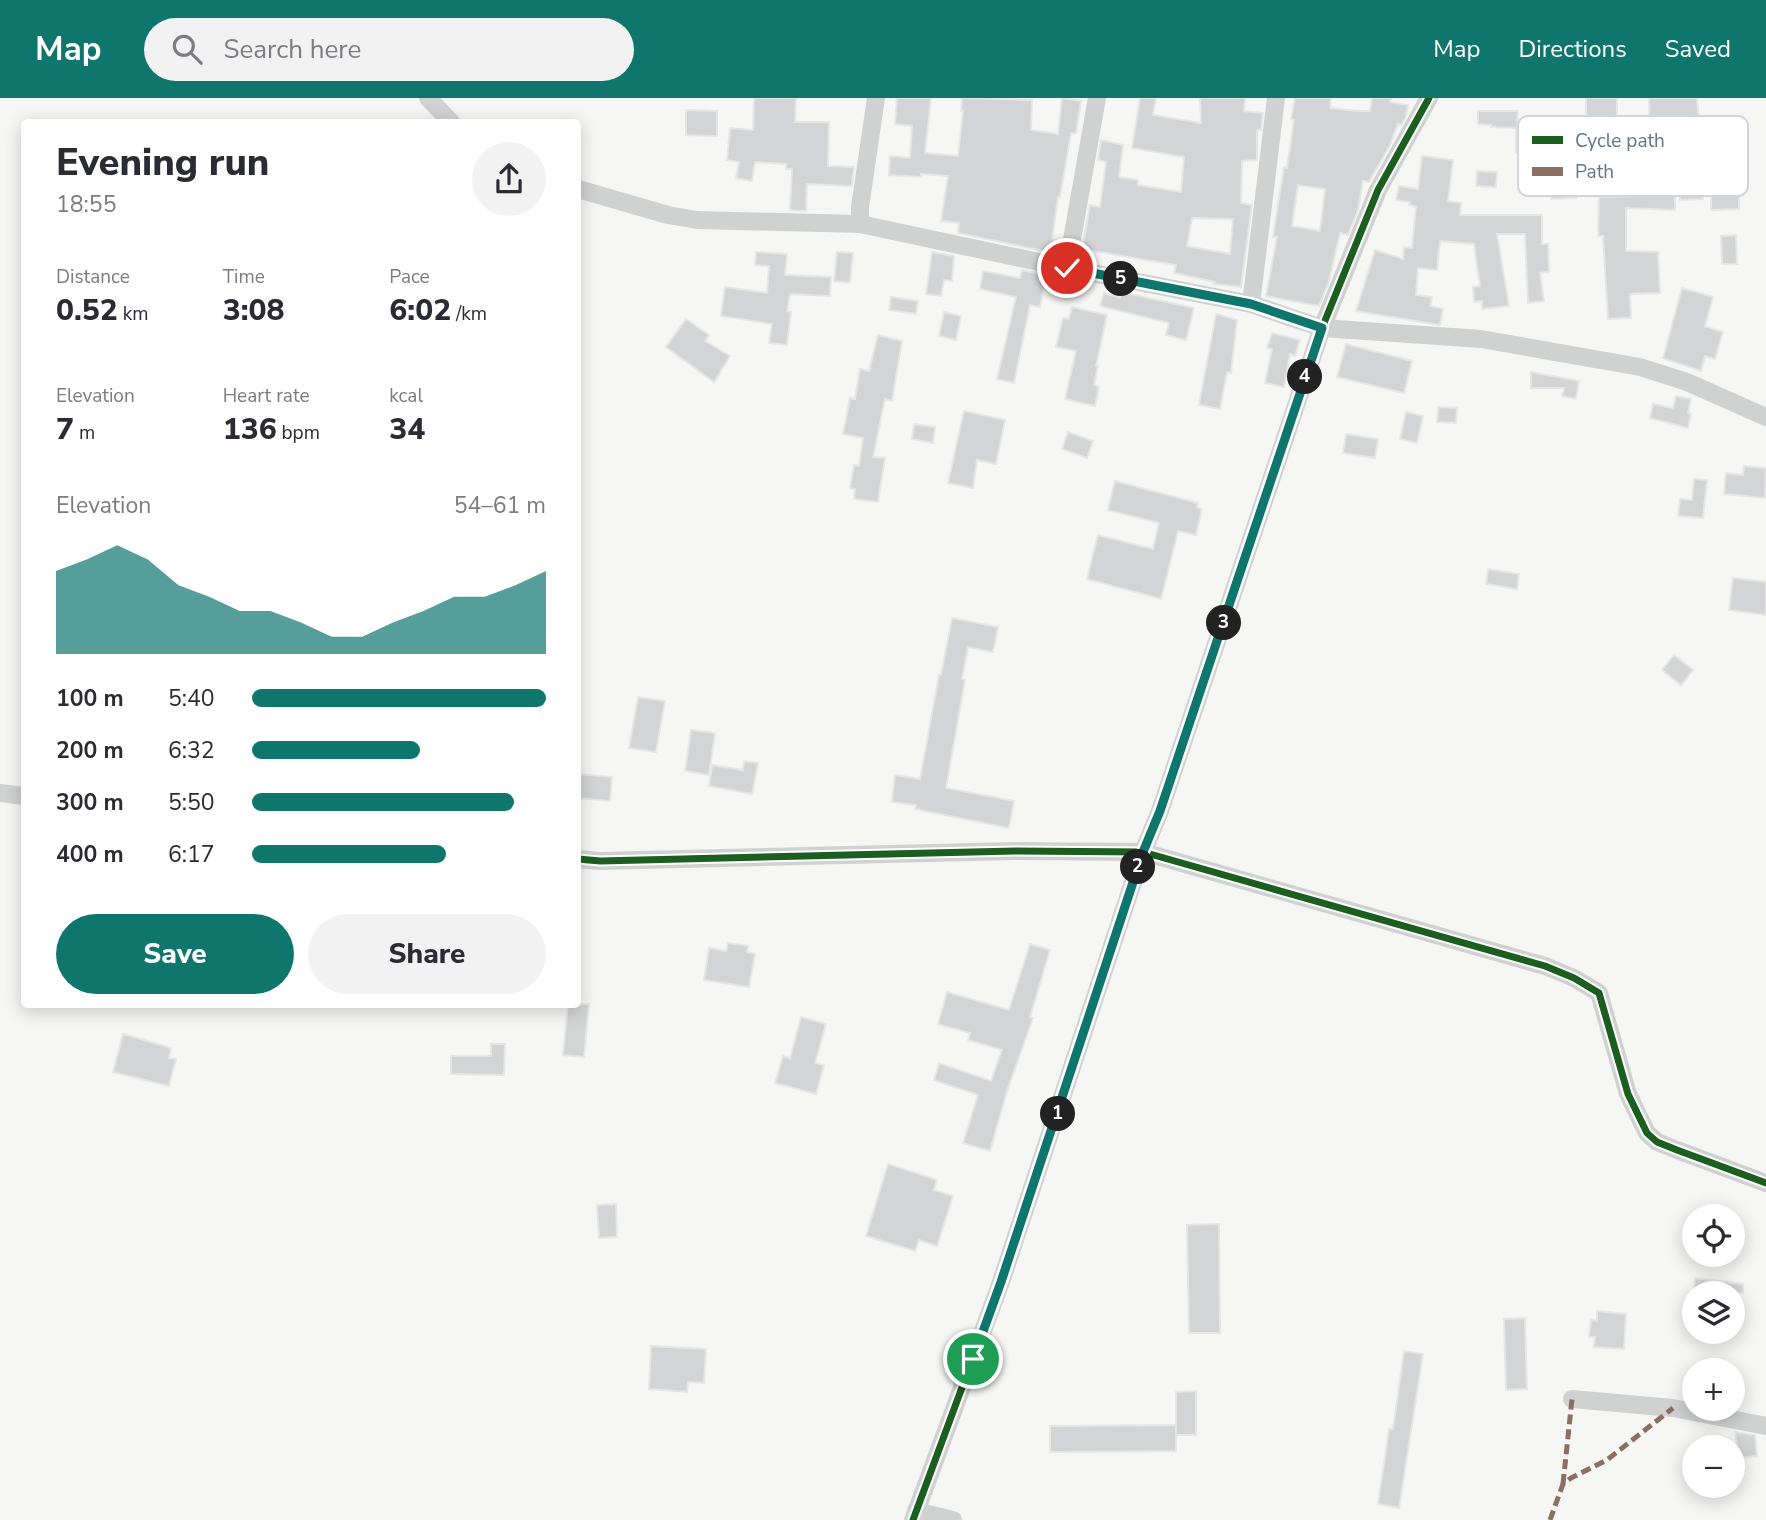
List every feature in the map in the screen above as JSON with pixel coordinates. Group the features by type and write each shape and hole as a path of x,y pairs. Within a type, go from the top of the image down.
{"street":[{"path":"428,98 448,119"},
{"path":"860,224 860,207 876,98"},
{"path":"1067,268 1097,98"},
{"path":"1251,304 1276,98"},
{"path":"953,1520 915,1515 1001,1282 1143,852 1160,811 1322,328 1378,190 1429,98"},
{"path":"581,190 668,215 697,219 860,224 1251,304 1322,328 1481,339 1640,367 1687,382 1766,417"},
{"path":"0,793 21,796"},
{"path":"581,859 1015,851 1143,852 1545,966 1574,978 1599,993 1628,1094 1647,1133 1657,1142 1766,1183"},
{"path":"1572,1399 1673,1408 1766,1426"}],"building":[{"path":"754,98 796,98 795,122 829,122 828,166 854,167 852,186 807,184 806,211 790,210 792,169 786,169 786,164 755,162 752,181 736,178 739,162 727,160 730,128 753,130"},
{"path":"897,98 931,98 925,153 958,156 962,98 1032,100 1031,130 1058,134 1062,98 1081,101 1076,133 1071,133 1058,197 1052,240 1060,241 1058,254 958,233 959,223 941,221 948,176 889,175 890,156 910,158 912,126 895,124"},
{"path":"1140,98 1156,98 1153,115 1201,123 1200,98 1245,98 1244,111 1263,113 1261,130 1257,130 1257,160 1242,161 1241,203 1252,205 1241,287 1214,284 1215,282 1174,273 1176,265 1082,249 1090,205 1100,207 1106,162 1098,160 1101,140 1123,145 1119,177 1138,180 1138,185 1181,192 1184,157 1132,148","holes":["1192,218 1233,219 1230,254 1187,246"]},
{"path":"1295,98 1331,98 1330,108 1357,111 1370,111 1372,98 1391,98 1390,102 1408,105 1406,117 1401,125 1398,124 1389,147 1369,182 1363,181 1358,210 1348,235 1340,233 1329,281 1319,306 1266,296 1277,237 1273,237 1284,167 1287,168 1294,120 1291,119","holes":["1298,185 1325,189 1320,231 1292,226"]},
{"path":"1586,98 1617,98 1617,116 1586,116"},
{"path":"1649,98 1697,98 1699,116 1649,116"},
{"path":"686,110 717,111 717,136 686,135"},
{"path":"1478,111 1518,111 1517,128 1478,124"},
{"path":"1516,130 1518,130 1518,152"},
{"path":"1422,156 1453,160 1448,201 1461,203 1460,215 1542,215 1542,244 1548,244 1549,272 1540,273 1544,301 1528,303 1525,234 1497,234 1509,306 1482,309 1482,301 1474,302 1473,287 1480,286 1474,244 1440,241 1437,270 1418,268 1416,295 1432,297 1430,306 1443,309 1440,325 1356,311 1375,250 1403,259 1404,247 1412,248 1416,207 1409,205 1410,202 1396,200 1399,186 1418,189"},
{"path":"1477,171 1497,172 1496,187 1476,186"},
{"path":"1551,196 1576,196 1576,198 1551,199"},
{"path":"1675,196 1675,210 1626,208 1626,251 1658,252 1660,293 1630,294 1631,318 1608,319 1603,236 1598,236 1599,197"},
{"path":"1680,196 1703,196 1703,199 1680,200"},
{"path":"1711,196 1739,196 1739,209 1711,210"},
{"path":"1736,235 1737,264 1722,264 1721,236"},
{"path":"756,252 787,254 785,275 831,277 830,296 790,294 787,345 769,343 772,324 721,316 725,287 767,293 769,266 755,265"},
{"path":"837,252 853,253 850,283 834,281"},
{"path":"932,252 954,256 952,281 944,280 941,296 926,294"},
{"path":"1022,270 1046,275 1040,307 1030,305 1014,383 997,379 1016,297 980,289 983,271 1020,278"},
{"path":"1682,288 1713,297 1705,326 1723,332 1715,359 1705,356 1701,371 1663,358"},
{"path":"1121,292 1194,308 1186,340 1166,335 1169,323 1100,306 1104,293 1120,298"},
{"path":"891,297 918,301 916,314 889,310"},
{"path":"1072,307 1107,315 1096,366 1094,385 1099,387 1095,406 1065,399 1076,351 1056,347 1063,318 1069,319"},
{"path":"944,312 961,316 956,340 939,336"},
{"path":"1216,314 1237,320 1231,373 1227,372 1220,409 1199,405"},
{"path":"686,319 709,335 705,341 730,356 714,382 666,347"},
{"path":"1272,333 1300,340 1295,356 1290,354 1284,387 1265,383 1272,349 1267,348"},
{"path":"878,335 902,341 892,401 885,399 873,457 885,458 878,502 854,499 855,489 850,488 854,465 859,466 863,438 843,434 850,398 855,399 860,369 869,371"},
{"path":"1346,344 1412,361 1404,393 1337,377"},
{"path":"1531,372 1579,381 1576,399 1562,396 1564,388 1531,388"},
{"path":"1676,396 1691,399 1688,428 1650,418 1653,404 1673,408"},
{"path":"1438,407 1457,408 1456,423 1437,422"},
{"path":"964,411 1005,420 996,464 977,460 973,488 948,483"},
{"path":"1406,412 1423,416 1417,443 1400,439"},
{"path":"914,424 935,427 933,443 912,439"},
{"path":"1068,432 1093,441 1087,458 1062,449"},
{"path":"1346,434 1378,439 1375,458 1343,453"},
{"path":"1744,466 1766,468 1765,498 1724,494 1726,473 1743,475"},
{"path":"1694,479 1707,480 1703,518 1678,516 1680,499 1692,500"},
{"path":"1115,481 1198,503 1197,507 1202,509 1196,535 1178,531 1161,599 1087,579 1098,535 1153,549 1159,523 1108,510"},
{"path":"1488,569 1519,574 1517,589 1486,584"},
{"path":"1733,578 1766,582 1766,615 1729,610"},
{"path":"952,618 998,627 993,652 968,647 962,679 965,680 946,788 1014,801 1009,828 915,809 916,805 892,802 895,775 920,779"},
{"path":"1674,655 1693,670 1681,685 1662,670"},
{"path":"638,697 665,701 656,752 629,748"},
{"path":"691,730 715,733 709,775 685,771"},
{"path":"744,761 758,763 752,794 709,786 712,765 743,770"},
{"path":"581,774 612,777 610,801 581,798"},
{"path":"728,943 748,946 747,952 755,954 749,987 704,980 709,948 726,951"},
{"path":"1030,944 1050,950 1030,1017 1033,1018 1008,1088 990,1151 963,1143 978,1095 934,1080 939,1063 991,1081 1002,1050 968,1040 970,1033 938,1024 947,992 1009,1010"},
{"path":"581,1004 589,1004 584,1057 563,1055 568,1008 581,1008"},
{"path":"801,1017 826,1024 815,1063 824,1065 816,1094 775,1083 783,1056 790,1058"},
{"path":"123,1034 171,1048 169,1058 176,1059 169,1086 113,1072"},
{"path":"491,1044 505,1044 504,1075 451,1074 451,1056 491,1056"},
{"path":"888,1164 937,1180 934,1190 953,1196 937,1246 919,1240 915,1251 866,1236"},
{"path":"616,1204 617,1237 599,1238 597,1205"},
{"path":"1219,1224 1220,1333 1189,1333 1187,1225"},
{"path":"1695,1278 1719,1281 1695,1281"},
{"path":"1597,1311 1626,1314 1624,1349 1594,1347 1595,1337 1589,1337 1591,1320 1597,1321"},
{"path":"1525,1318 1527,1389 1506,1390 1504,1319"},
{"path":"651,1346 706,1349 704,1383 688,1382 687,1392 649,1389"},
{"path":"1404,1351 1423,1354 1399,1508 1378,1504 1389,1429 1393,1429"},
{"path":"1196,1391 1196,1435 1176,1435 1176,1392"},
{"path":"1176,1425 1176,1451 1050,1452 1050,1426"},
{"path":"1735,1432 1755,1435 1757,1456 1745,1457 1745,1435 1735,1435"}],"marked path":[{"path":"1563,1484 1572,1399"},
{"path":"1550,1520 1563,1484 1607,1460 1673,1408"}],"cycle path":[{"path":"913,1520 1001,1282 1143,852 1160,811 1322,328 1378,190 1429,98"},
{"path":"581,859 1015,851 1143,852 1545,966 1574,978 1599,993 1628,1094 1647,1133 1657,1142 1766,1183"}],"route":[{"path":"973,1359 1322,328 1251,304 1067,268"}]}
